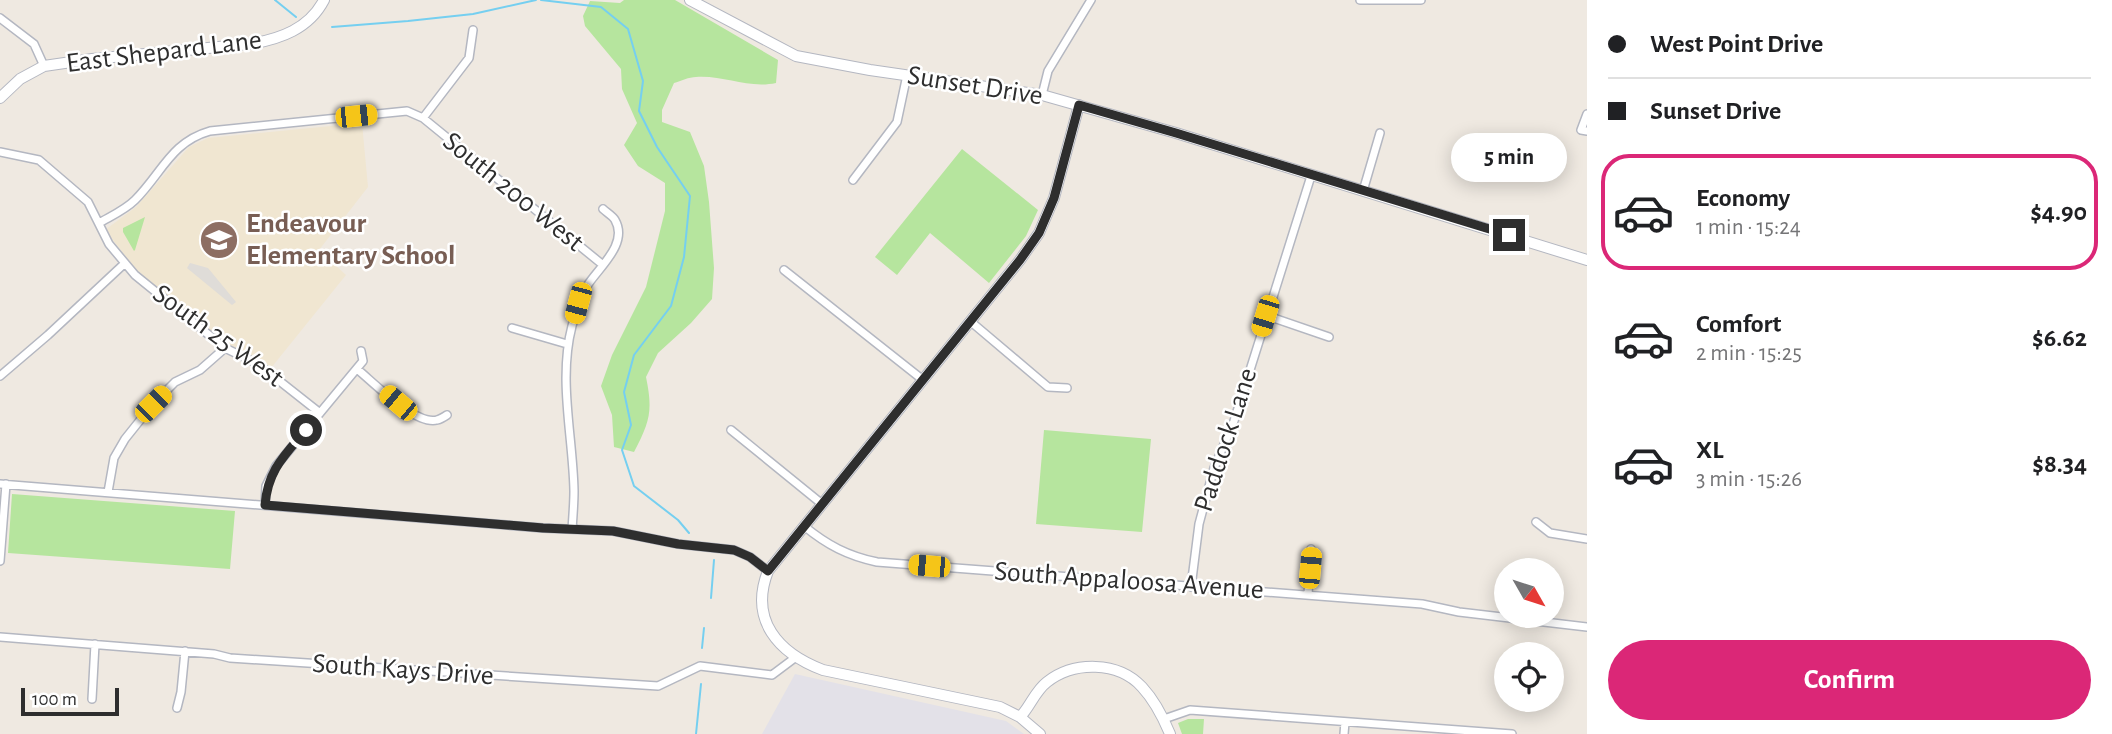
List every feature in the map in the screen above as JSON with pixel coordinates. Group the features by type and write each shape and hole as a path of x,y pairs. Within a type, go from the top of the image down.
{"street":[{"name":"East Shepard Lane","path":"0,98 20,79 44,66 269,41 307,22 324,0"},
{"name":"Sunset Drive","path":"690,0 796,56 1042,95 1176,133 1587,260"},
{"path":"1042,95 1048,71 1091,0"},
{"path":"1360,0 1421,0"},
{"path":"0,18 34,44 44,66"},
{"path":"99,223 135,200 178,147 193,135 407,111 423,118 469,58 473,30"},
{"path":"853,180 897,122 907,75"},
{"path":"1040,734 1020,717 1000,707 823,670 796,657 765,625 761,610 761,587 768,571 1039,233 1054,198 1079,105"},
{"path":"1584,131 1587,114"},
{"name":"South 200 West","path":"423,118 603,265"},
{"path":"1363,191 1380,133"},
{"name":"South 25 West","path":"0,152 39,160 88,202 109,244 135,275 225,348 258,364 320,412"},
{"name":"Paddock Lane","path":"1191,587 1199,524 1214,468 1234,421 1311,176"},
{"path":"572,528 574,491 566,405 567,344 578,303 587,286 611,255 617,231 615,220 603,209"},
{"path":"0,376 124,264"},
{"path":"784,270 922,380"},
{"path":"1265,316 1329,337"},
{"path":"970,321 1048,387 1067,387"},
{"path":"512,328 567,344"},
{"path":"108,492 114,458 125,439 153,404 175,382 200,370 225,348"},
{"path":"265,505 267,486 276,466 363,361 362,351"},
{"path":"357,369 408,411 423,419 436,421 447,415"},
{"path":"731,429 822,504"},
{"path":"0,561 3,484 613,531 678,544 734,550 750,557 768,571"},
{"path":"1536,522 1550,533 1587,539"},
{"name":"South Appaloosa Avenue","path":"804,526 829,546 853,557 877,562 1422,604 1458,612 1587,627"},
{"path":"1308,594 1311,549"},
{"name":"South Kays Drive","path":"0,637 185,651 230,658 658,686 699,666 772,675 796,657"},
{"path":"92,699 95,645"},
{"path":"177,708 185,651"},
{"path":"1020,717 1045,683 1076,668 1094,666 1128,675 1141,685 1164,719 1170,734"},
{"path":"1164,719 1190,710 1512,734"},
{"path":"1344,734 1345,722"}],"shaded area":[{"name":"Endeavour Elementary School","path":"362,123 368,187 319,250 346,275 271,368 235,351 137,271 105,230 136,207 189,147 208,138"},
{"path":"190,263 208,268 236,302 232,305 187,268"},
{"path":"795,674 1006,721 1024,734 762,734"}],"green space":[{"path":"624,0 675,0 778,60 776,83 756,84 706,77 691,78 674,83 662,110 662,122 690,132 704,166 714,268 712,299 691,323 658,353 646,377 649,416 634,452 614,447 612,415 601,386 612,355 646,287 665,211 665,183 638,166 624,145 637,123 622,89 621,69 585,26 583,16 590,1 620,3"},
{"path":"962,149 1038,210 1026,236 989,283 930,233 897,275 875,257"},
{"path":"145,217 135,250 134,251 123,228"},
{"path":"1044,430 1151,439 1142,532 1036,524"},
{"path":"12,494 235,511 230,569 8,553"},
{"path":"1188,719 1204,719 1203,734 1182,734 1178,723"}],"waterway":[{"path":"275,0 296,17"},
{"path":"332,27 473,14 536,0"},
{"path":"541,0 601,7 628,29 643,81 639,111 657,147 690,196 684,257 671,306 634,355 624,392 631,425 622,450 634,486 678,520 689,533"},
{"path":"711,598 714,560"},
{"path":"702,648 704,628"},
{"path":"696,734 701,684"}],"place":[{"name":"Endeavour Elementary School","path":"219,240"}],"route":[{"path":"306,430 276,466 267,486 265,505 543,528 613,531 678,544 734,550 750,557 768,571 1039,233 1054,198 1079,105 1509,235"}]}
